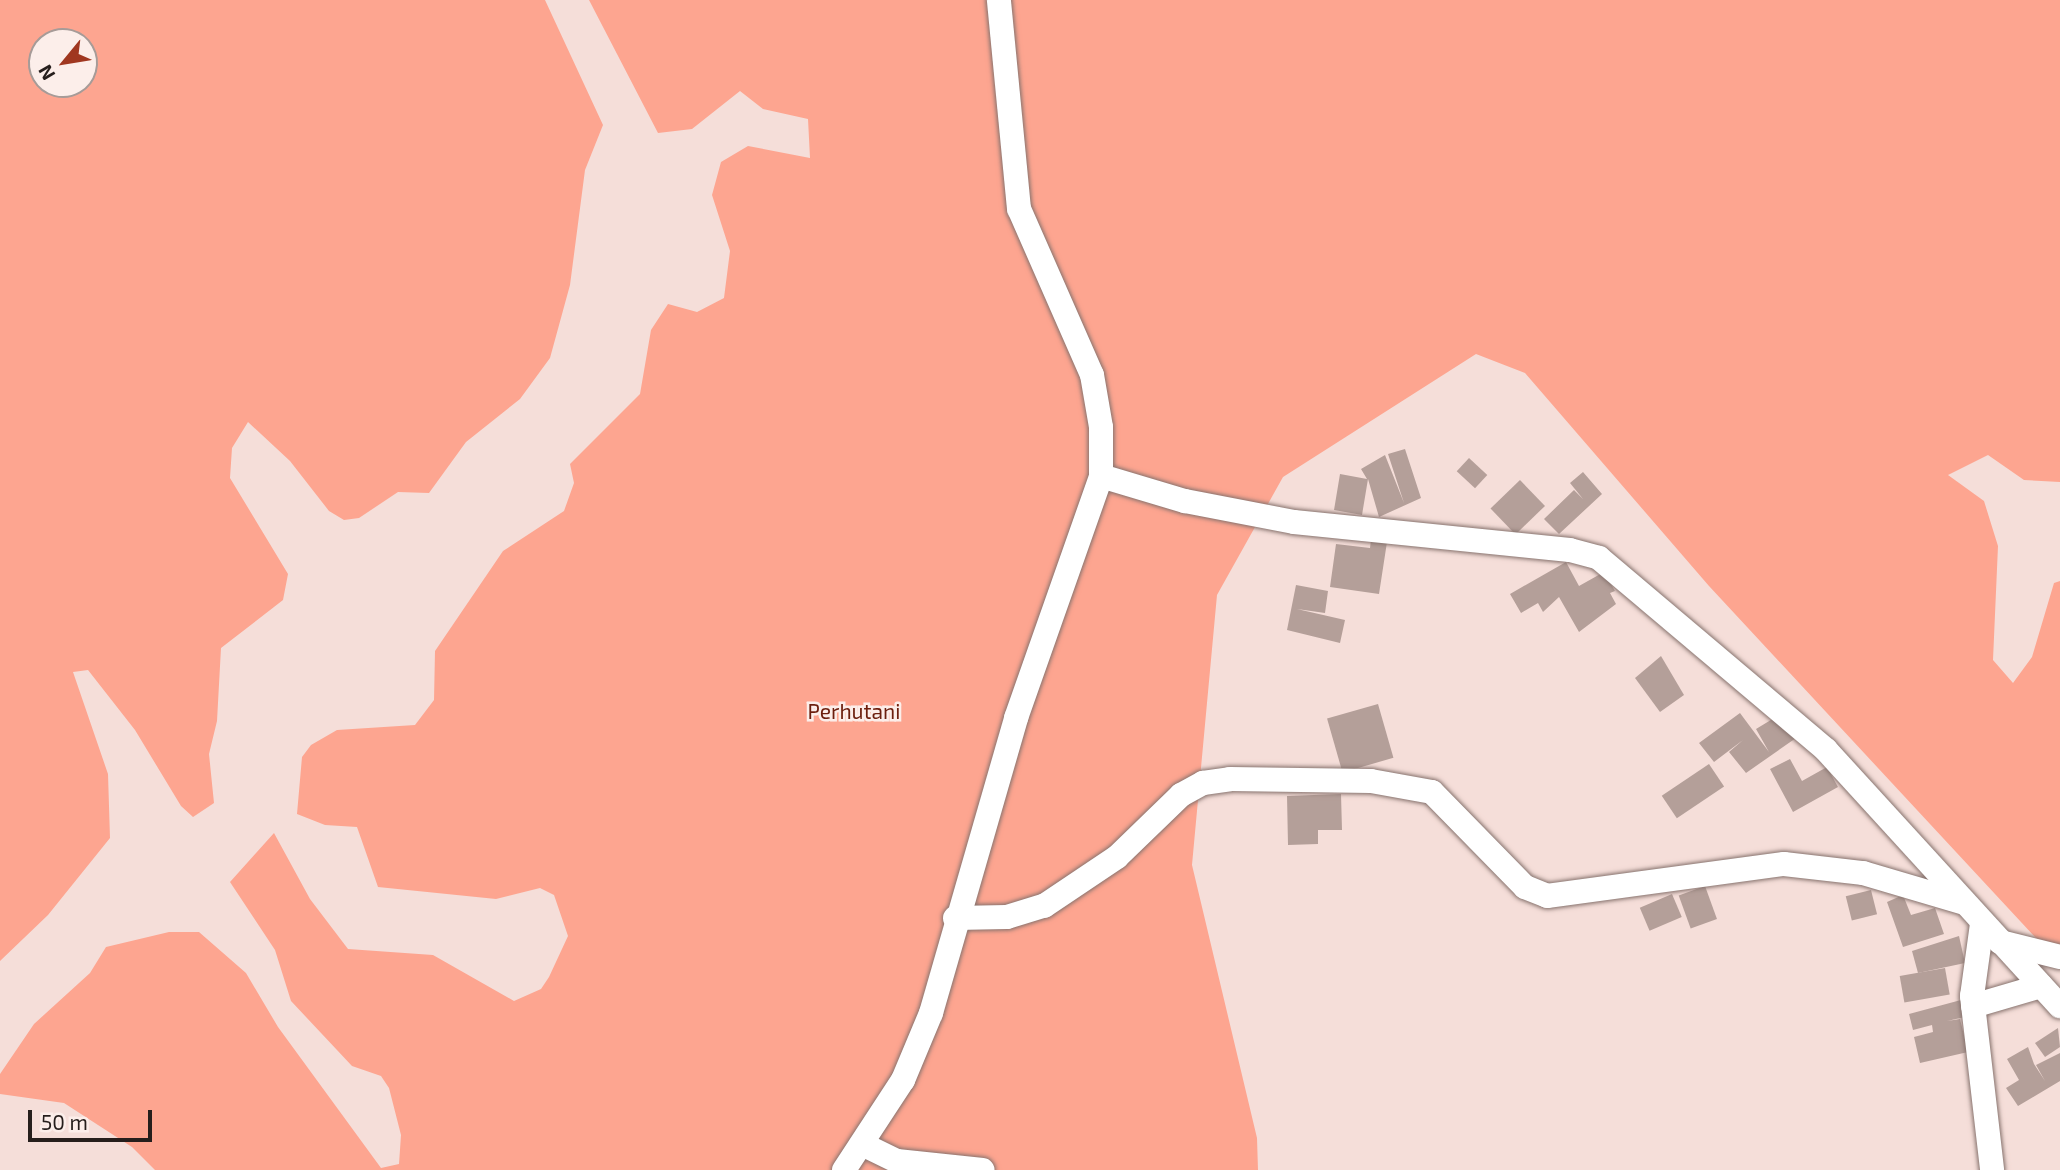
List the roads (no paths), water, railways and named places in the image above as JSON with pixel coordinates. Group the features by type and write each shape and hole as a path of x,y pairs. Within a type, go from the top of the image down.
{"street":[{"path":"844,1170 864,1145 903,1080 931,1013 956,918 1016,718 1101,476 1101,427 1089,363 1019,209 999,0"},
{"path":"1101,476 1185,501 1294,522 1570,550 1599,558 1826,750 1902,827 1982,924 2060,1006"},
{"path":"956,918 1007,917 1044,906 1117,857 1181,795 1203,783 1230,779 1371,781 1432,792 1525,887 1547,896 1795,865 1863,873 1964,903"},
{"path":"1982,924 1973,1006 1992,1170"},
{"path":"2000,942 2060,957"},
{"path":"1973,1006 2041,986"},
{"path":"864,1145 897,1161 982,1170"}],"park label":[{"name":"Perhutani","path":"854,711"}]}
